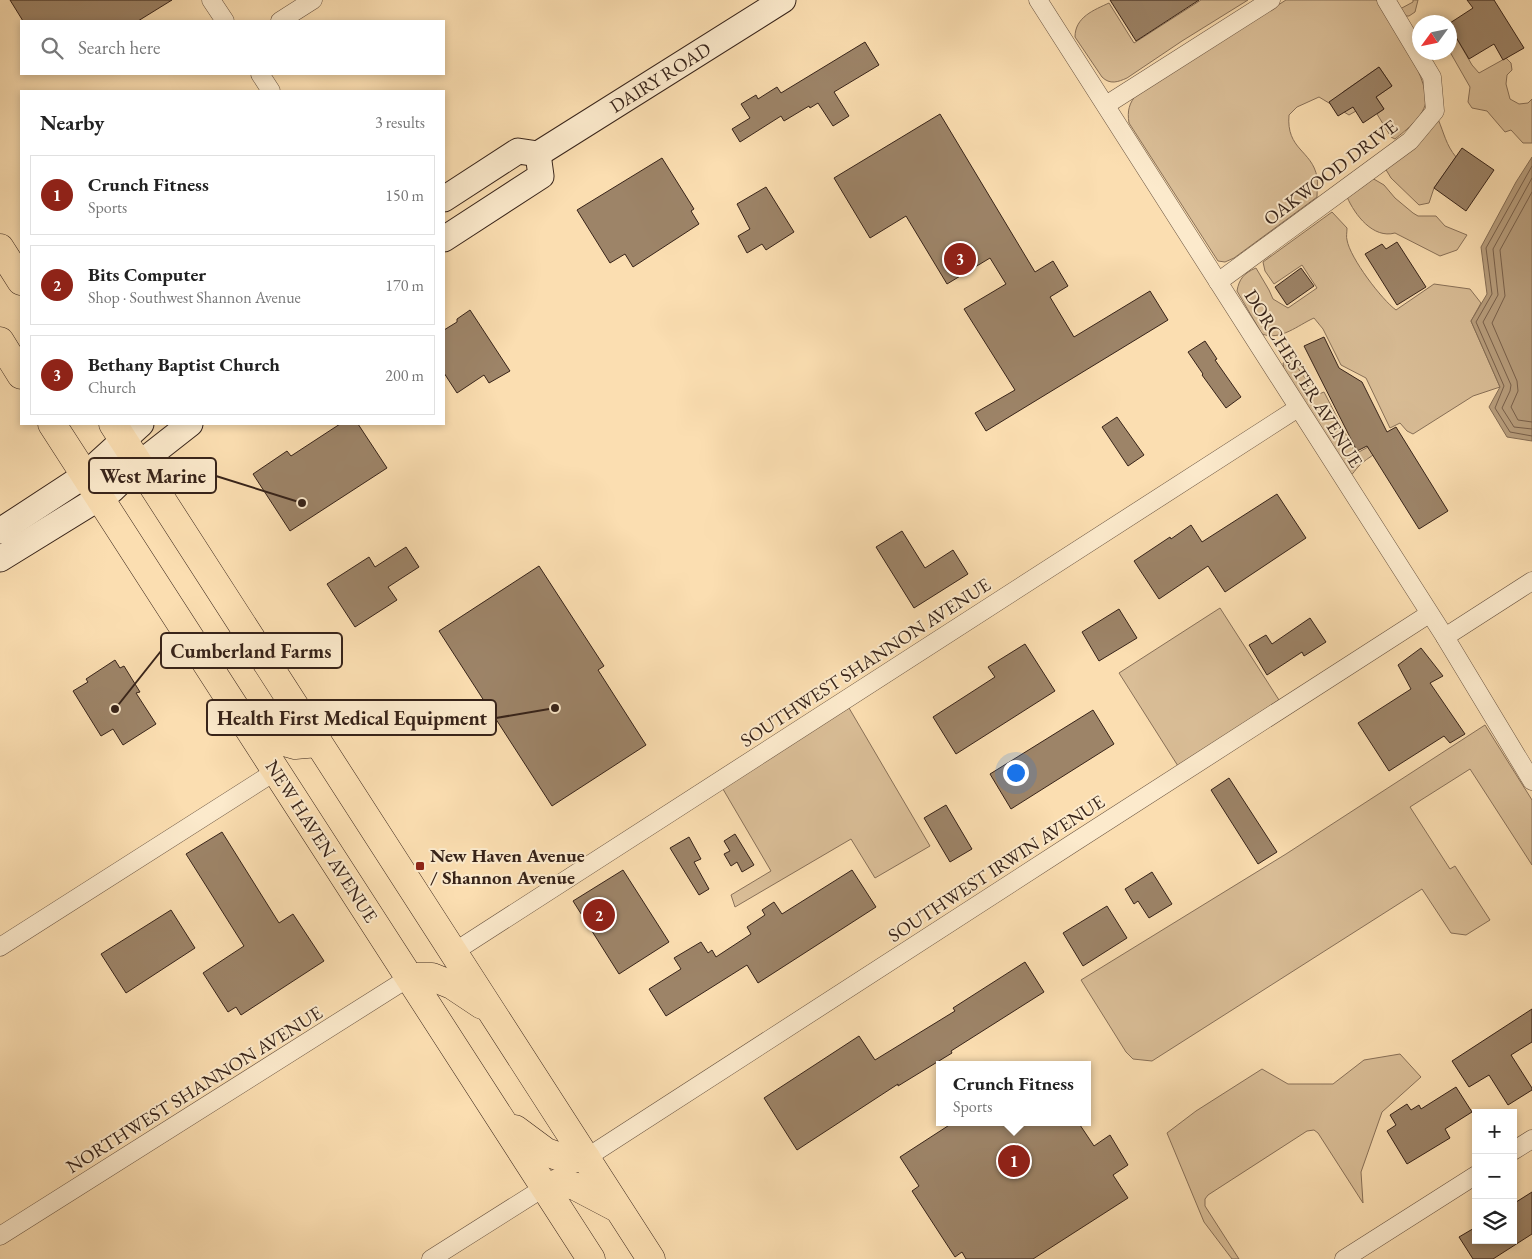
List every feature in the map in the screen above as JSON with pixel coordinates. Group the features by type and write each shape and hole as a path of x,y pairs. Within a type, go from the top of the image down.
{"main road":[{"path":"0,248 20,279"},
{"name":"NEW HAVEN AVENUE","path":"53,425 591,1259"},
{"path":"126,429 139,464 651,1259"},
{"path":"233,705 281,741 295,745 318,742"},
{"path":"410,977 432,977 452,985 492,1012"},
{"path":"501,1119 546,1152 563,1158 586,1158"},
{"path":"545,1187 561,1182 577,1186 620,1210"}],"street":[{"path":"211,0 224,20"},
{"path":"282,20 313,0"},
{"name":"DAIRY ROAD","path":"538,154 783,0"},
{"name":"DORCHESTER AVENUE","path":"1038,0 1429,614 1445,636 1532,781"},
{"path":"1106,106 1271,0"},
{"name":"OAKWOOD DRIVE","path":"1218,282 1410,141 1435,111 1432,77 1386,0"},
{"path":"261,75 271,90"},
{"path":"445,198 518,151 538,154 541,176 445,238"},
{"name":"SOUTHWEST SHANNON AVENUE","path":"454,952 1298,408"},
{"path":"0,531 92,486 112,490 139,464 189,425"},
{"path":"0,559 92,486 126,429"},
{"path":"1445,636 1532,582"},
{"name":"SOUTHWEST IRWIN AVENUE","path":"586,1158 1429,614"},
{"path":"0,947 276,771"},
{"name":"NORTHWEST SHANNON AVENUE","path":"0,1236 410,977"},
{"path":"1517,1147 1532,1138"},
{"path":"1344,1259 1472,1177"},
{"path":"431,1259 545,1187"}],"shaded area":[{"path":"1201,0 1248,0 1120,81 1111,82 1105,80 1075,37 1078,24 1086,15 1109,3 1134,43"},
{"path":"1286,0 1377,0 1399,34 1414,63 1425,89 1426,100 1419,117 1395,139 1391,137 1377,114 1384,109 1376,97 1392,86 1379,67 1343,92 1356,111 1349,115 1319,97 1297,107 1289,115 1291,136 1314,168 1317,179 1317,197 1234,258 1225,262 1218,261 1129,123 1129,107 1137,94"},
{"path":"1413,0 1418,0 1415,12 1409,16 1404,16 1400,9 1413,2"},
{"path":"1457,39 1472,65 1479,73 1506,58 1511,63 1512,70 1507,75 1506,84 1510,99 1519,104 1528,103 1532,99 1532,143 1523,143 1511,130 1505,132 1487,111 1472,108 1468,102 1470,87 1455,60 1457,60"},
{"path":"1438,119 1447,143 1456,157 1434,188 1429,203 1419,205 1391,178 1385,168"},
{"path":"1372,178 1384,185 1395,198 1418,216 1436,216 1445,226 1467,235 1457,250 1440,256 1395,233 1379,232 1366,224 1355,211 1347,197"},
{"path":"1332,212 1347,228 1349,248 1367,278 1396,310 1434,284 1470,289 1481,303 1471,321 1500,387 1473,396 1413,434 1407,431 1400,423 1390,428 1366,378 1341,365 1323,329 1314,318 1283,334 1269,336 1262,334 1237,291 1239,283 1245,274 1256,268 1273,299 1288,308 1317,288 1302,265 1274,284 1265,271 1263,262"},
{"path":"1292,360 1305,378 1311,379 1319,394 1324,392 1355,452 1359,452 1393,433 1397,442 1367,459 1350,476 1284,370 1283,363"},
{"path":"1220,608 1279,700 1178,766 1119,673"},
{"path":"849,708 930,846 875,878 851,839 735,907 731,895 771,871 720,784"},
{"path":"1485,725 1532,800 1532,865 1470,769 1410,807 1450,869 1455,866 1490,920 1466,935 1451,933 1422,889 1152,1061 1133,1059 1126,1052 1081,980 1286,854"},
{"path":"1400,1054 1421,1077 1382,1112 1361,1172 1363,1203 1318,1133 1314,1130 1307,1131 1208,1195 1205,1199 1205,1206 1239,1259 1232,1259 1204,1222 1167,1133 1196,1111 1262,1069 1288,1084 1333,1084 1364,1060"}],"water":[{"path":"1532,157 1532,441 1507,437 1489,407 1500,387 1471,321 1487,294 1481,247 1516,182"}],"building":[{"path":"10,0 172,0 140,20 22,20"},
{"path":"1110,0 1199,0 1136,41"},
{"path":"1467,0 1494,0 1524,48 1503,60 1494,44 1469,59 1457,39 1457,18 1473,8"},
{"path":"865,42 879,65 834,92 849,116 833,126 818,103 810,108 809,106 784,121 781,116 740,142 732,129 750,118 741,104 756,95 758,99 777,87 781,93"},
{"path":"1379,67 1392,86 1376,97 1384,109 1363,123 1353,107 1338,116 1329,102"},
{"path":"940,114 1035,272 1053,261 1068,286 1050,297 1074,337 1150,291 1168,320 986,431 975,413 1015,390 964,309 1006,284 990,258 947,284 906,216 870,238 834,178"},
{"path":"1462,148 1494,170 1466,211 1434,188"},
{"path":"662,158 694,209 691,211 699,224 633,267 625,254 610,263 577,210"},
{"path":"766,187 794,232 766,250 762,244 747,253 738,236 750,229 737,204"},
{"path":"1397,242 1426,287 1397,305 1365,254 1382,244 1386,249"},
{"path":"1301,268 1314,286 1287,305 1275,287"},
{"path":"470,310 510,371 489,383 484,375 457,393 445,375 445,329 457,322 457,319"},
{"path":"1324,337 1339,368 1362,382 1387,432 1396,427 1448,511 1419,529 1367,446 1357,451 1304,346"},
{"path":"1205,341 1217,359 1215,360 1241,397 1226,408 1188,352"},
{"path":"1117,417 1144,455 1128,466 1102,427"},
{"path":"338,425 359,425 387,468 290,531 253,474 287,451 291,456"},
{"path":"1277,494 1306,538 1225,592 1208,566 1159,599 1134,561 1191,525 1202,542"},
{"path":"902,531 925,568 953,550 968,574 914,608 876,547"},
{"path":"406,547 419,567 388,587 397,600 355,627 327,584 369,557 375,567"},
{"path":"539,566 604,666 598,670 646,745 552,806 439,631"},
{"path":"1119,609 1137,638 1099,661 1082,632"},
{"path":"1310,618 1326,642 1304,656 1302,652 1267,675 1249,645 1266,635 1272,644"},
{"path":"1025,644 1055,691 956,754 933,717 995,677 988,667"},
{"path":"1421,648 1443,676 1430,683 1465,734 1450,743 1444,736 1389,771 1358,723 1411,689 1398,665"},
{"path":"115,660 120,668 124,666 140,692 136,693 156,724 123,745 113,729 101,736 73,691 88,682 86,679"},
{"path":"1093,710 1114,744 1011,809 990,774"},
{"path":"1229,778 1277,852 1258,864 1211,790"},
{"path":"946,805 972,849 950,862 924,818"},
{"path":"222,832 279,923 293,914 324,961 241,1015 236,1007 228,1012 203,973 244,946 186,854"},
{"path":"735,834 754,865 742,872 737,862 731,866 724,854 730,851 724,841"},
{"path":"689,837 701,859 694,862 709,889 699,895 670,848"},
{"path":"623,870 669,942 619,974 573,901"},
{"path":"852,870 876,907 758,983 747,965 666,1016 649,989 681,969 674,958 701,942 708,953 712,950 716,957 751,934 747,927 765,915 762,910 774,902 782,914"},
{"path":"1152,872 1172,904 1149,918 1138,901 1134,904 1125,889"},
{"path":"1107,906 1127,938 1083,966 1063,933"},
{"path":"171,910 195,948 126,993 101,954"},
{"path":"1025,962 1044,992 951,1051 952,1053 936,1061 898,1086 898,1084 797,1150 764,1098 859,1036 875,1060 955,1011 953,1008"},
{"path":"1532,1009 1532,1042 1511,1055 1532,1090 1508,1105 1489,1075 1469,1087 1452,1061"},
{"path":"1456,1087 1472,1112 1445,1129 1450,1138 1407,1164 1387,1131 1396,1125 1390,1115 1407,1104 1411,1110 1419,1105 1421,1109"},
{"path":"948,1126 1081,1126 1094,1146 1110,1135 1128,1165 1113,1175 1128,1198 1033,1259 966,1259 962,1252 955,1257 912,1191 919,1186 900,1157"},
{"path":"1532,1192 1532,1234 1517,1244 1517,1201"},
{"path":"1472,1229 1472,1244 1516,1244 1493,1259 1473,1259 1459,1237"}],"place":[{"name":"Bethany Baptist Church","path":"960,259"},
{"name":"West Marine","path":"302,503"},
{"name":"Health First Medical Equipment","path":"555,708"},
{"name":"Cumberland Farms","path":"115,709"},
{"name":"New Haven Avenue / Shannon Avenue","path":"420,866"},
{"name":"Bits Computer","path":"599,915"},
{"name":"Crunch Fitness","path":"1014,1161"}]}
